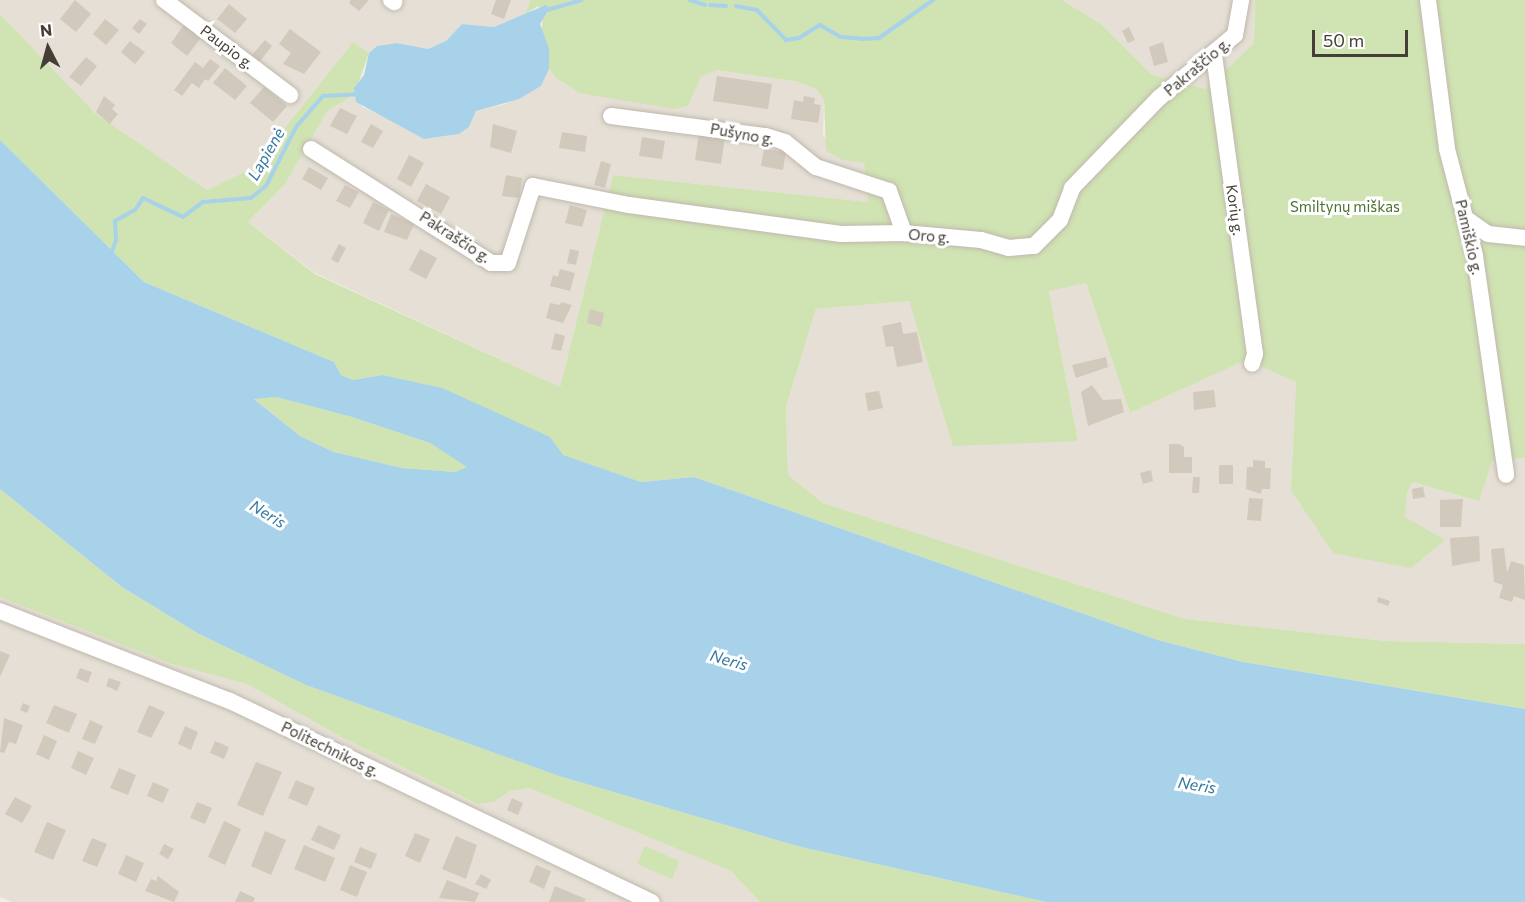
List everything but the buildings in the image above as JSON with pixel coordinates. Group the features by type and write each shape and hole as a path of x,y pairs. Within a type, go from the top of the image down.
{"street":[{"name":"Paupio g.","path":"164,0 290,95"},
{"name":"Pakraščio g.","path":"1159,98 1214,55 1235,35 1241,0"},
{"name":"Pamiškio g.","path":"1428,0 1447,149 1468,220 1506,474"},
{"name":"Korių g.","path":"1214,55 1255,354 1252,364"},
{"name":"Oro g.","path":"630,205 841,234 904,233 981,240 1009,248 1034,246 1060,220 1072,188 1159,98"},
{"name":"Pušyno g.","path":"611,116 766,136 785,142 816,167 889,191 904,233"},
{"name":"Pakraščio g.","path":"311,149 491,263 508,263 533,186 630,205"},
{"path":"1468,220 1488,234 1525,238"},
{"name":"Politechnikos g.","path":"0,611 231,701 652,902"}],"shaded area":[{"path":"0,0 530,0 526,14 494,27 462,24 446,41 428,49 397,43 377,46 369,53 353,42 253,168 207,190 95,113 0,14"},
{"path":"1062,0 1255,0 1254,43 1206,89 1152,75 1101,24"},
{"path":"549,69 556,78 579,93 688,106 701,77 717,70 799,82 816,89 824,100 823,135 842,160 864,163 868,202 613,175 560,387 315,273 248,222 285,184 328,110 354,95 362,107 405,125 424,139 433,138 459,134 469,127 476,111 505,104 541,86"},
{"path":"1086,283 1130,413 1246,360 1296,382 1291,490 1405,517 1407,492 1413,482 1478,500 1492,461 1525,458 1525,644 1386,641 1185,619 823,503 788,475 786,407 816,309 909,301 922,337 1078,441 1049,290"},
{"path":"0,597 172,664 247,684 345,739 476,804 494,802 510,791 529,788 731,871 760,902 12,902 0,897"}],"green space":[{"name":"Smiltynų miškas","path":"530,0 1062,0 1101,24 1152,75 1206,89 1254,43 1255,0 1525,0 1525,458 1492,461 1479,501 1413,482 1407,492 1405,517 1445,540 1411,568 1333,553 1291,490 1296,382 1246,360 1130,413 1086,283 1049,291 1078,441 953,446 909,301 816,309 786,407 788,475 823,503 1185,619 1386,641 1525,644 1525,709 1243,662 1158,640 694,477 641,482 562,455 550,437 382,375 353,380 341,375 334,362 144,282 0,140 0,14 95,113 207,190 253,168 353,42 369,53 354,95 328,110 285,184 248,222 315,274 560,387 613,175 868,202 864,163 842,160 826,150 824,100 816,89 799,82 717,70 701,77 688,106 674,109 579,93 556,78 549,69 549,48 541,33 543,16 538,6 526,14"},
{"path":"276,397 352,417 430,443 468,467 455,472 402,468 334,452 300,436 253,398"},
{"path":"0,489 122,587 199,634 306,685 559,776 797,846 1046,902 760,902 731,871 529,788 510,791 494,802 477,804 345,739 247,684 172,664 0,597"},
{"path":"645,846 679,861 672,879 637,864"}],"water":[{"path":"546,5 549,9 540,24 549,48 549,69 541,86 519,99 476,111 469,127 459,134 424,139 356,102 354,88 364,75 369,53 377,46 397,43 428,49 446,41 462,24 494,27"},
{"name":"Neris","path":"0,140 144,282 334,362 341,375 353,380 382,375 442,388 550,437 563,455 641,482 694,477 1158,640 1243,662 1525,709 1525,902 1046,902 797,846 559,776 306,685 199,634 122,587 0,489","holes":["276,397 352,417 430,443 467,467 455,472 402,468 334,452 300,436 254,399"]}],"waterway":[{"name":"Lapienė","path":"547,10 582,0"},
{"name":"Lapienė","path":"690,0 705,5"},
{"name":"Lapienė","path":"736,6 757,10 786,40 799,38 820,25 841,37 862,39 879,38 933,0"},
{"name":"Lapienė","path":"710,5 726,6"},
{"name":"Lapienė","path":"111,255 116,240 115,221 135,210 143,198 183,217 203,202 251,198 266,186 296,127 323,96 358,94"}]}
